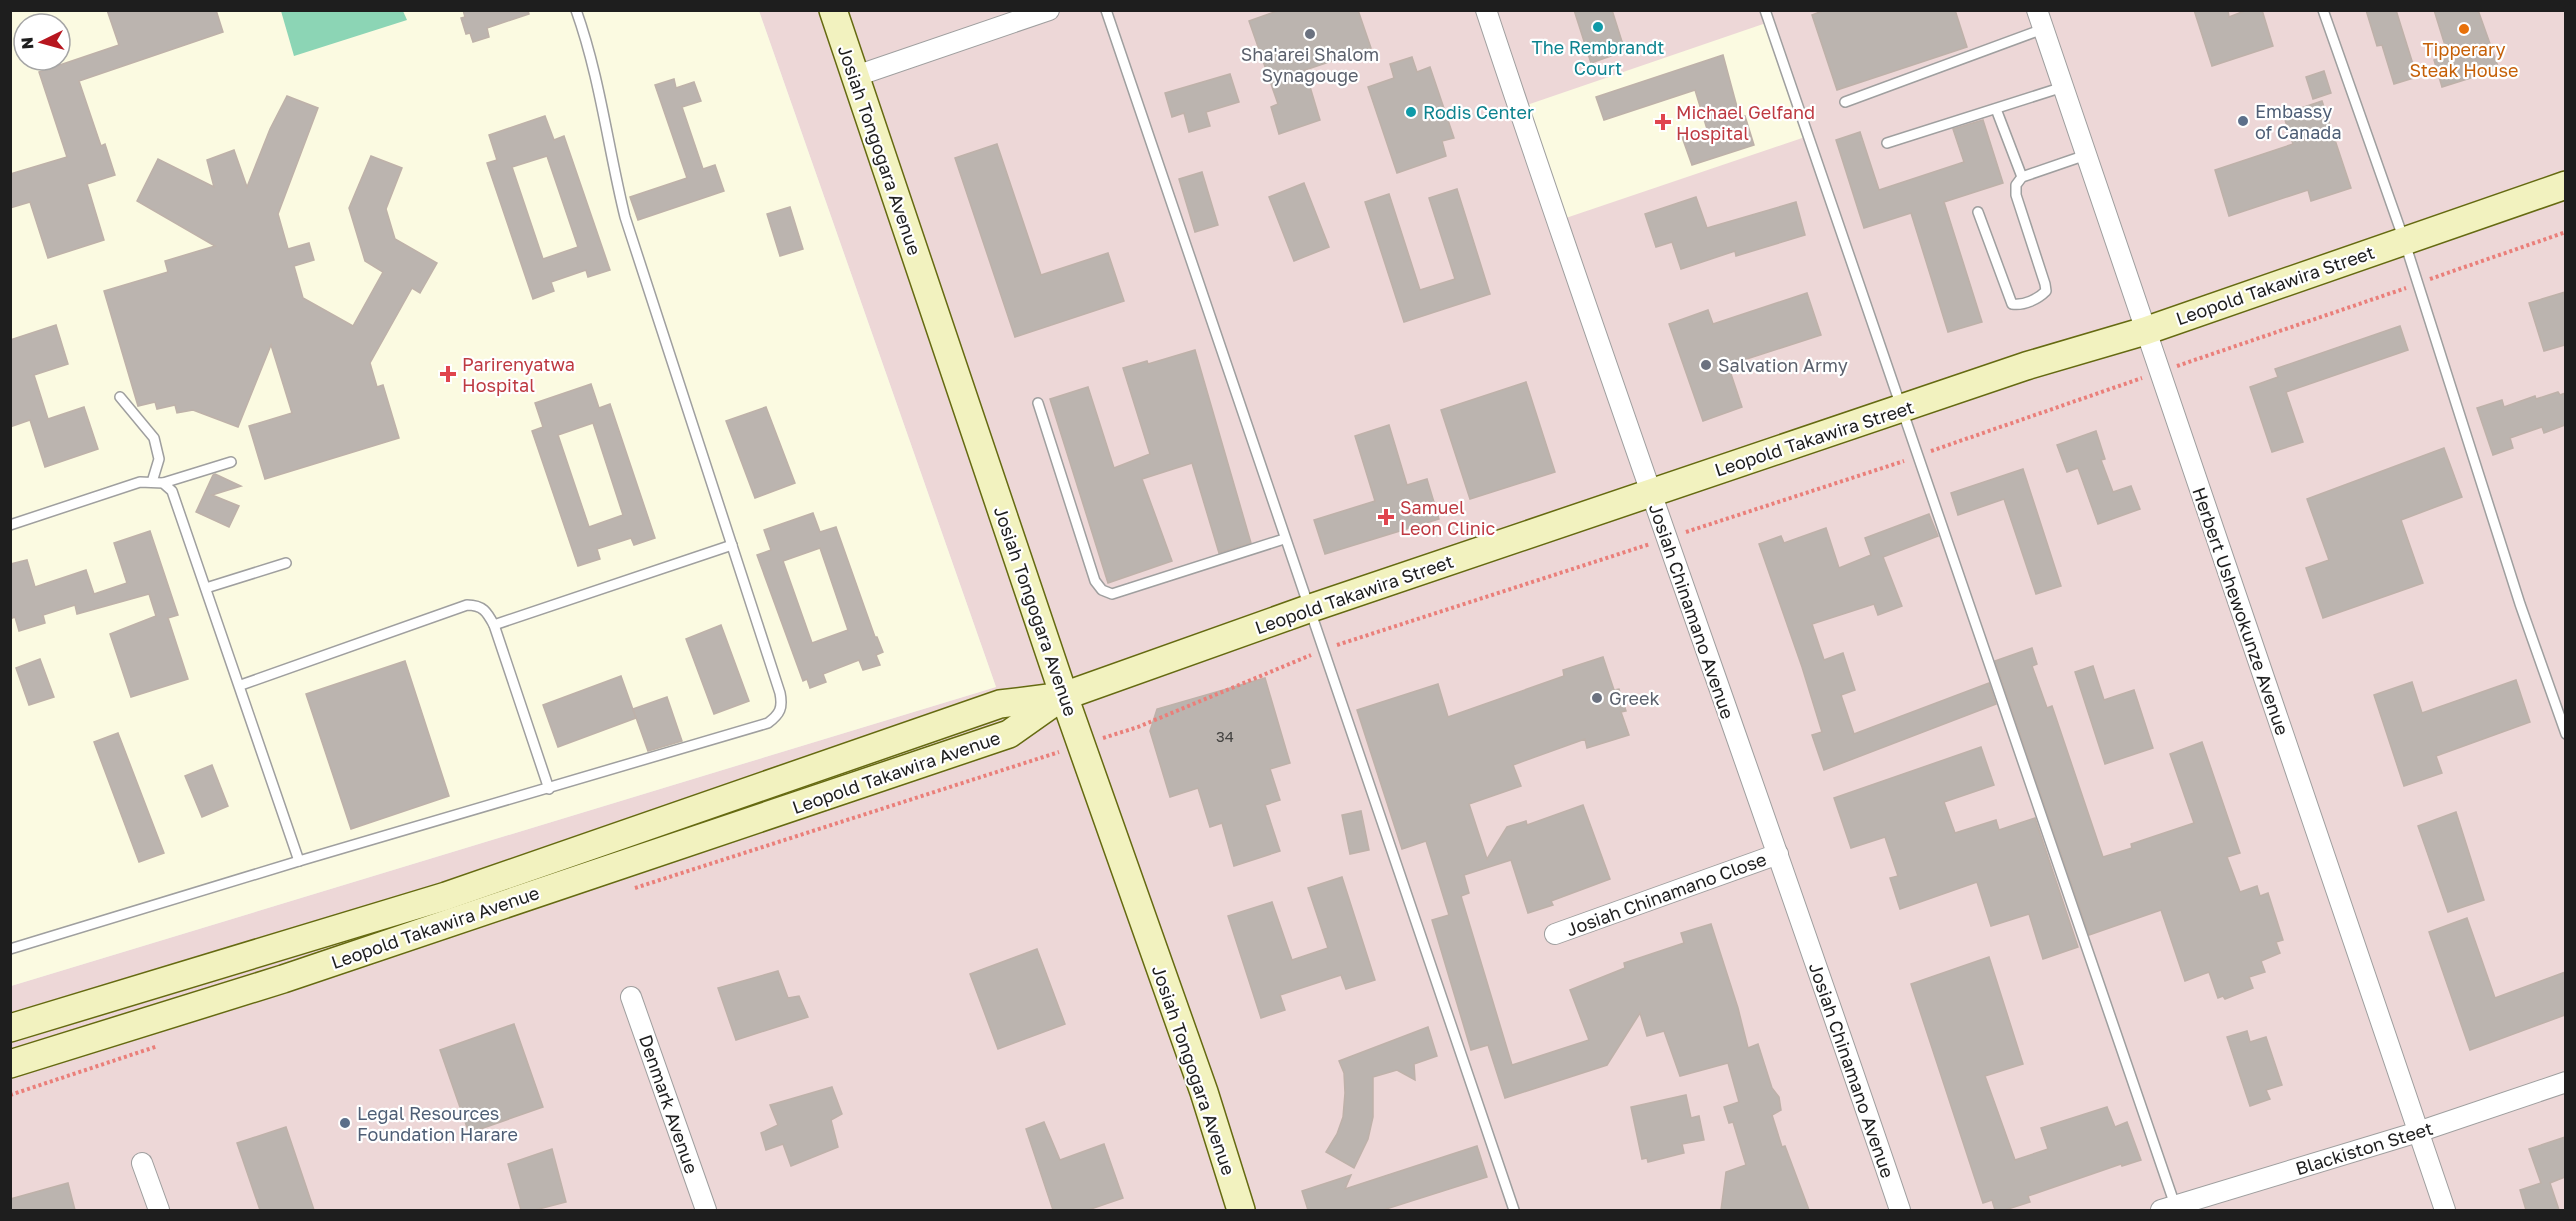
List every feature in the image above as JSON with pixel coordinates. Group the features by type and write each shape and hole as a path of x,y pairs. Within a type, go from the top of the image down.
{"main road":[{"name":"Josiah Tongogara Avenue","path":"833,10 1064,696 1204,1092 1241,1210"},
{"name":"Leopold Takawira Street","path":"1064,696 1308,609 2026,366 2145,331 2565,185"},
{"name":"Leopold Takawira Avenue","path":"10,1028 446,896 989,708 1064,696"},
{"name":"Leopold Takawira Avenue","path":"10,1064 283,979 1009,734 1064,696"}],"street":[{"path":"856,76 1049,10"},
{"name":"Josiah Chinamano Avenue","path":"1486,10 1650,493 1778,854 1900,1210"},
{"name":"Herbert Ushewokunze Avenue","path":"2040,20 2445,1210"},
{"name":"Josiah Chinamano Close","path":"1555,934 1778,854"},
{"name":"Denmark Avenue","path":"631,997 706,1210"},
{"name":"Blackiston Steet","path":"2171,1209 2418,1132 2565,1082"},
{"path":"142,1163 159,1210"}],"lane":[{"path":"10,949 768,723 779,715 783,705 780,693 625,217 590,51 576,10"},
{"path":"1106,10 1322,651 1514,1210"},
{"path":"1766,10 1919,455 2171,1209"},
{"path":"2323,10 2404,240 2520,604 2565,734"},
{"path":"1845,102 2040,20"},
{"path":"1887,143 2063,87"},
{"path":"1996,109 2022,177"},
{"path":"1978,212 2012,304 2019,305 2040,297 2046,291 2045,284 2016,195 2016,185 2022,177 2086,155"},
{"path":"120,397 154,438 159,459 152,482"},
{"path":"1038,403 1095,581 1102,590 1112,594 1284,539"},
{"path":"10,525 140,482 163,483 231,462"},
{"path":"163,483 172,491 241,685 299,861"},
{"path":"494,625 732,545"},
{"path":"206,588 286,563"},
{"path":"241,685 467,605 476,605 486,610 494,625 549,789"}],"path":[{"path":"625,891 1138,727 1351,639 1666,539 1919,455 2565,232"},
{"path":"10,1095 158,1045"}],"shaded area":[{"name":"Parirenyatwa Hospital","path":"11,11 759,11 996,687 11,986"},
{"path":"759,11 2565,11 2565,1210 11,1210 11,986 996,687"},
{"name":"Michael Gelfand Hospital","path":"1769,22 1808,136 1557,221 1518,108"}],"green space":[{"path":"281,11 403,11 407,20 294,56"}],"building":[{"path":"107,10 216,10 223,32 79,81 101,146 105,144 115,175 87,184 104,240 48,258 30,202 10,208 10,174 67,157 39,72 72,72 72,61 119,45"},
{"path":"463,10 528,10 529,14 487,28 489,37 473,42 470,33 466,34 461,18 465,17"},
{"name":"Sha'arei Shalom Synagouge","path":"1280,10 1358,10 1371,48 1305,70 1320,120 1279,134 1271,107 1278,104 1249,21"},
{"name":"The Rembrandt Court","path":"1574,10 1612,10 1625,51 1591,63"},
{"path":"1825,10 1955,10 1967,47 1837,90 1812,15"},
{"path":"2194,10 2228,10 2229,17 2247,10 2262,10 2273,46 2212,66"},
{"path":"2366,10 2396,10 2417,77 2394,84 2382,45 2377,46"},
{"path":"2434,10 2478,10 2499,69 2442,87 2434,60 2448,55"},
{"path":"1723,55 1740,118 1745,116 1754,145 1692,165 1682,137 1707,129 1695,90 1604,120 1596,97"},
{"name":"Rodis Center","path":"1412,57 1417,72 1430,67 1454,138 1442,141 1446,156 1397,173 1368,87 1394,78 1390,64"},
{"path":"2324,71 2331,93 2313,99 2306,77"},
{"path":"1230,74 1239,102 1206,112 1210,126 1189,132 1184,113 1172,117 1165,93"},
{"path":"674,79 676,88 694,82 701,101 682,107 703,169 715,165 724,191 638,220 630,197 687,178 655,85"},
{"path":"287,96 318,108 278,214 288,249 309,243 314,260 294,266 303,298 353,326 383,272 365,261 349,208 371,156 402,168 386,209 395,239 437,263 420,293 412,288 370,363 377,387 383,385 399,438 265,479 249,426 292,413 271,345 238,427 193,410 177,413 175,405 157,409 155,402 138,406 104,291 168,272 165,261 215,246 137,201 158,159 214,187 207,160 234,150 247,187 270,129"},
{"path":"2322,101 2351,188 2311,201 2308,190 2229,216 2215,170 2293,144 2283,114"},
{"path":"545,116 554,140 564,136 610,270 588,277 586,270 551,282 554,291 533,299 487,163 497,160 489,135","holes":["547,156 578,247 543,259 512,167"]},
{"path":"1983,120 2003,183 1944,202 1982,322 1948,332 1911,213 1864,228 1836,140 1860,132 1879,190 1964,162 1953,129"},
{"path":"997,144 1041,275 1108,253 1124,301 1015,337 955,158"},
{"path":"1202,172 1218,225 1195,232 1179,179"},
{"path":"1304,183 1329,247 1294,261 1269,197"},
{"path":"1457,189 1490,294 1404,322 1365,202 1389,194 1420,290 1455,279 1429,198"},
{"path":"1696,197 1707,228 1796,202 1805,235 1736,256 1735,251 1681,269 1672,242 1656,247 1645,214"},
{"path":"790,207 803,249 780,256 767,214"},
{"path":"2565,292 2565,345 2544,351 2529,303"},
{"path":"1807,293 1821,335 1728,365 1742,407 1703,421 1669,324 1708,310 1713,324"},
{"path":"56,325 68,364 34,375 48,419 84,407 98,449 45,467 30,420 10,427 10,340"},
{"path":"2400,326 2408,350 2286,392 2303,442 2272,452 2250,387 2278,377 2275,369"},
{"path":"1195,350 1251,543 1219,553 1192,463 1142,479 1172,561 1108,583 1050,399 1088,387 1114,468 1150,454 1123,368 1147,361 1148,364"},
{"path":"1526,382 1555,472 1470,499 1441,410"},
{"path":"591,384 599,408 610,404 655,538 634,545 631,538 597,549 600,559 578,566 532,431 543,427 535,403","holes":["593,423 623,515 589,527 558,435"]},
{"path":"2558,392 2560,395 2565,393 2565,425 2544,433 2542,427 2510,438 2513,448 2493,455 2477,408 2502,400 2504,407 2535,396 2536,399"},
{"path":"766,407 795,483 755,498 726,421"},
{"path":"1389,425 1407,485 1427,479 1439,519 1325,554 1314,520 1375,501 1355,436"},
{"path":"2096,431 2105,459 2101,460 2113,492 2131,486 2140,509 2098,524 2078,468 2067,472 2057,445"},
{"path":"2444,448 2462,497 2401,520 2423,583 2323,618 2306,568 2329,560 2307,499"},
{"path":"2023,469 2061,586 2036,594 2004,499 1958,515 1951,493"},
{"path":"215,474 241,486 212,495 239,506 229,527 196,512"},
{"path":"813,513 820,532 836,527 875,637 883,652 876,655 880,665 863,670 859,660 823,674 826,682 810,688 807,679 803,681 757,555 771,550 764,530","holes":["820,548 848,630 812,643 783,561"]},
{"path":"1929,514 1938,536 1883,557 1902,606 1878,615 1874,604 1812,624 1824,660 1843,653 1855,690 1841,695 1854,734 1989,683 1996,704 1824,770 1812,735 1822,732 1759,544 1781,536 1784,543 1826,528 1839,568 1871,555 1865,538"},
{"path":"150,531 178,615 168,618 188,679 131,697 110,634 156,616 149,594 77,614 75,605 43,615 45,623 19,631 15,617 10,619 10,564 27,560 35,587 86,570 94,594 127,583 114,543"},
{"path":"721,625 749,701 714,714 686,639"},
{"path":"2032,648 2037,664 2032,666 2047,708 2052,706 2103,857 2132,848 2131,844 2194,823 2170,754 2202,742 2240,853 2227,857 2240,892 2257,886 2260,896 2268,893 2283,940 2276,942 2280,953 2261,961 2265,972 2249,977 2253,988 2225,999 2223,996 2218,998 2209,972 2185,981 2161,910 2089,935 1995,661"},
{"path":"1603,657 1614,690 1619,689 1626,711 1621,712 1629,735 1587,748 1585,739 1513,765 1521,786 1469,804 1487,859 1507,827 1526,821 1527,825 1583,805 1610,879 1551,901 1553,905 1528,913 1511,860 1464,875 1469,893 1461,896 1512,1065 1589,1040 1570,990 1625,968 1624,963 1684,943 1681,933 1711,924 1738,1008 1748,1048 1758,1044 1772,1088 1779,1097 1781,1110 1772,1115 1782,1147 1785,1146 1809,1210 1721,1210 1726,1172 1746,1165 1733,1122 1729,1123 1724,1107 1739,1102 1728,1063 1680,1076 1664,1031 1647,1036 1640,1013 1607,1065 1505,1098 1488,1045 1471,1050 1432,920 1449,915 1426,841 1402,849 1357,710 1438,684 1448,717 1564,676 1563,670"},
{"path":"40,659 54,697 29,705 16,668"},
{"path":"405,661 449,796 351,829 306,694"},
{"path":"2093,666 2104,700 2134,690 2153,748 2105,764 2075,672"},
{"path":"621,676 636,718 558,747 543,705"},
{"path":"1265,678 1290,763 1270,769 1280,800 1265,805 1280,851 1234,866 1222,823 1210,827 1198,788 1170,797 1150,731 1157,709"},
{"path":"2516,680 2530,722 2436,756 2442,773 2404,786 2374,695 2412,682 2422,713"},
{"path":"667,697 682,741 648,751 633,709"},
{"path":"118,733 164,853 139,862 94,742"},
{"path":"1981,747 1994,785 1944,802 1955,833 1996,820 1999,830 2035,818 2078,947 2043,959 2029,914 1991,926 1977,882 1900,909 1890,878 1898,876 1885,837 1851,848 1834,798"},
{"path":"212,765 228,806 202,817 185,776"},
{"path":"1361,811 1369,850 1350,854 1342,815"},
{"path":"2456,812 2484,900 2448,912 2418,826"},
{"path":"1342,877 1375,980 1346,989 1341,975 1280,995 1285,1010 1261,1018 1228,916 1272,902 1292,960 1328,948 1308,888"},
{"path":"2467,918 2495,998 2565,972 2565,1015 2470,1050 2429,932"},
{"path":"1037,949 1065,1024 998,1049 970,974"},
{"path":"1989,957 2023,1064 1985,1076 2015,1160 2048,1149 2041,1128 2107,1107 2115,1127 2127,1122 2141,1160 2122,1166 2121,1164 2028,1196 2030,1202 2005,1210 1995,1210 1992,1200 1983,1203 1911,984"},
{"path":"778,971 788,998 799,996 808,1017 736,1040 718,988"},
{"path":"514,1024 543,1107 469,1133 440,1050"},
{"path":"1428,1027 1437,1056 1414,1064 1415,1080 1397,1070 1373,1077 1373,1117 1368,1139 1354,1168 1326,1152 1337,1134 1343,1117 1344,1073 1339,1061"},
{"path":"2247,1031 2250,1042 2266,1037 2282,1085 2266,1090 2270,1099 2250,1106 2227,1037"},
{"path":"832,1087 842,1114 831,1120 838,1147 791,1166 783,1144 766,1150 761,1133 778,1125 770,1105"},
{"path":"1686,1095 1691,1118 1699,1116 1704,1140 1682,1144 1684,1153 1648,1162 1647,1158 1642,1159 1631,1107"},
{"path":"1044,1122 1060,1160 1104,1144 1123,1198 1088,1210 1053,1210 1026,1129"},
{"path":"286,1127 314,1210 260,1210 237,1143"},
{"path":"2565,1137 2565,1177 2550,1183 2559,1210 2526,1210 2520,1190 2541,1183 2529,1149"},
{"path":"1477,1146 1487,1177 1383,1210 1308,1210 1302,1191 1351,1175 1345,1189"},
{"path":"552,1149 566,1202 535,1210 521,1210 508,1164"},
{"path":"68,1183 75,1210 10,1210 10,1199"}],"place":[{"name":"The Rembrandt Court","path":"1598,27"},
{"name":"Tipperary Steak House","path":"2464,29"},
{"name":"Sha'arei Shalom Synagouge","path":"1310,34"},
{"name":"Rodis Center","path":"1411,112"},
{"name":"Embassy of Canada","path":"2243,121"},
{"name":"Michael Gelfand Hospital","path":"1663,122"},
{"name":"Salvation Army","path":"1706,365"},
{"name":"Parirenyatwa Hospital","path":"448,374"},
{"name":"Samuel Leon Clinic","path":"1386,517"},
{"name":"Greek","path":"1597,698"},
{"name":"Legal Resources Foundation Harare","path":"345,1123"}]}
